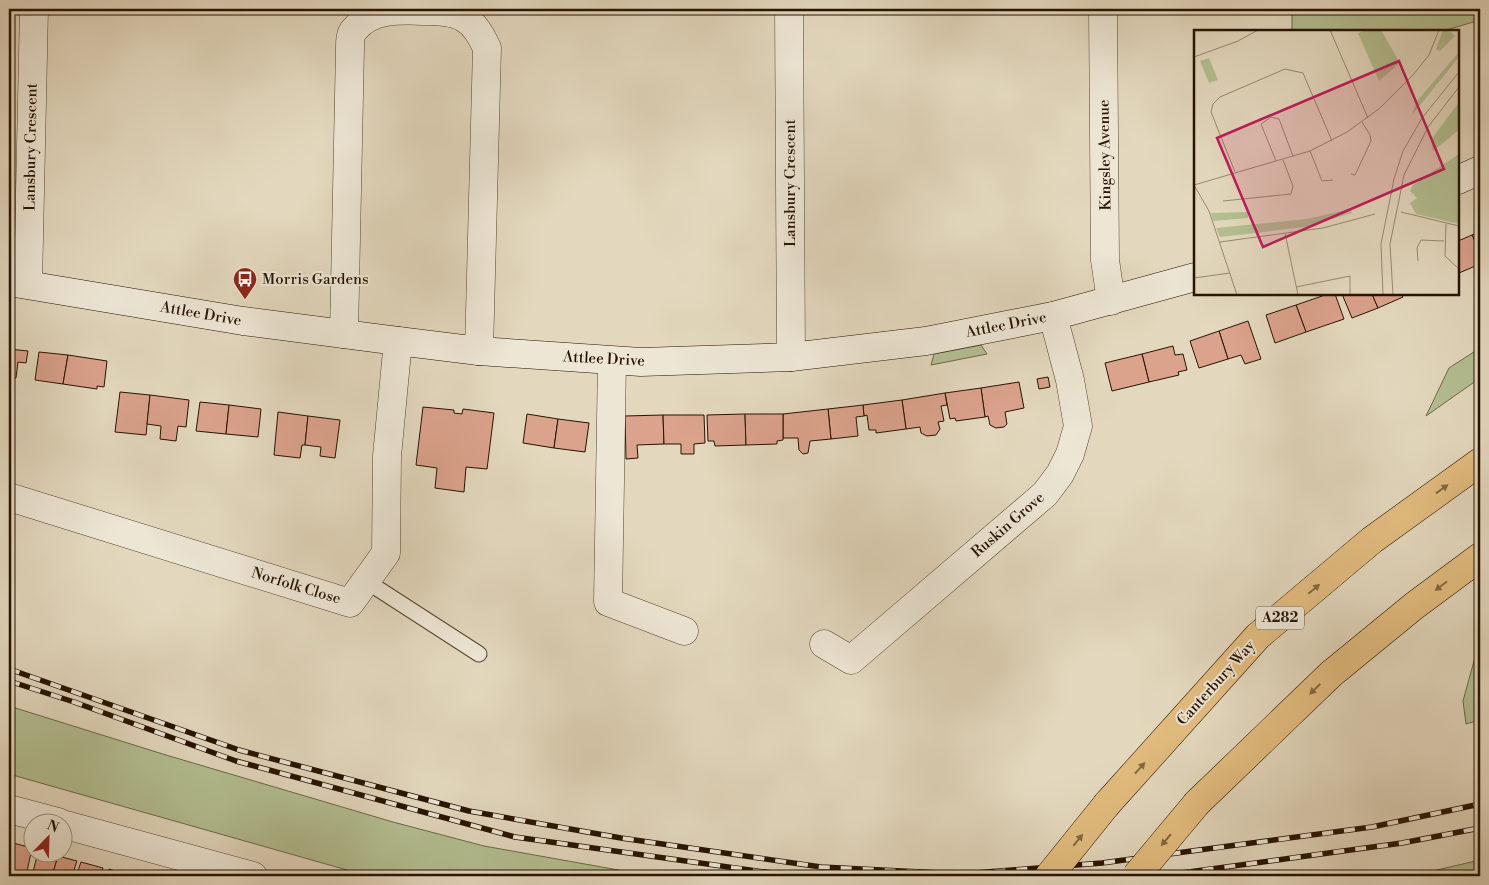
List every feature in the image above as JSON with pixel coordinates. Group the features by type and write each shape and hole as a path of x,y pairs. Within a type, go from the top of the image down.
{"highway":[{"name":"Canterbury Way","path":"1049,876 1107,804 1258,636 1372,540 1480,462"},
{"path":"1136,876 1196,803 1330,674 1414,606 1480,557"}],"street":[{"name":"Lansbury Crescent","path":"18,283 34,9"},
{"name":"Lansbury Crescent","path":"789,9 791,357"},
{"name":"Kingsley Avenue","path":"1103,9 1105,260 1111,301"},
{"path":"344,334 350,48 352,31 363,20 395,10 444,12 462,16 476,27 487,48 480,351"},
{"path":"1459,180 1480,170"},
{"name":"Attlee Drive","path":"18,283 243,322 480,351 641,362 791,357 926,341 1053,316 1194,277"},
{"name":"Ruskin Grove","path":"824,644 851,660 1046,494 1060,474 1070,454 1078,426 1070,380 1053,316"},
{"name":"Norfolk Close","path":"9,497 350,603 386,553 387,456 398,341"},
{"path":"612,361 608,602 684,631"},
{"path":"9,809 22,812"},
{"path":"72,827 195,868 253,876"}],"lane":[{"path":"366,581 479,654"}],"green space":[{"path":"1292,9 1480,9 1480,20 1446,30 1292,30"},
{"path":"981,345 987,354 931,365 934,354"},
{"path":"1480,348 1480,378 1426,416 1449,368"},
{"path":"1480,639 1480,720 1466,724 1463,701"},
{"path":"9,706 166,755 393,822 484,846 652,876 374,876 354,872 9,774"},
{"path":"1480,860 1480,876 1411,876"}],"building":[{"path":"1480,231 1480,252 1472,235"},
{"path":"1472,235 1480,252 1480,264 1459,273 1459,241"},
{"path":"1325,295 1335,295 1344,319 1306,332 1296,305"},
{"path":"1342,295 1372,295 1378,308 1352,318"},
{"path":"1372,295 1402,295 1403,297 1378,308"},
{"path":"1296,305 1306,332 1275,343 1266,315"},
{"path":"1248,321 1261,359 1245,364 1241,355 1228,359 1219,331"},
{"path":"1219,331 1228,359 1199,368 1190,341"},
{"path":"1173,346 1175,355 1183,354 1187,370 1178,372 1179,375 1149,382 1142,354"},
{"path":"9,349 28,351 26,363 18,362 16,378 9,377"},
{"path":"39,352 68,355 63,384 35,380"},
{"path":"1142,354 1149,382 1112,391 1105,363"},
{"path":"68,355 107,361 104,387 97,386 97,389 63,384"},
{"path":"1048,377 1050,387 1039,389 1037,379"},
{"path":"1019,382 1024,408 1005,412 1007,424 1004,427 996,428 990,425 988,416 985,417 981,388"},
{"path":"981,388 985,417 956,421 955,418 950,419 945,393"},
{"path":"120,392 150,395 146,435 115,432"},
{"path":"945,393 947,405 941,406 944,421 938,422 940,429 936,435 927,436 921,433 920,427 906,429 902,400"},
{"path":"150,395 189,400 186,427 178,426 176,441 160,439 161,426 147,424"},
{"path":"902,400 906,429 876,433 876,430 869,430 867,415 864,416 863,405"},
{"path":"200,402 229,405 226,434 196,431"},
{"path":"229,405 261,409 258,437 226,434"},
{"path":"863,405 864,416 856,417 858,436 831,439 828,409"},
{"path":"423,407 454,410 454,413 462,414 463,409 494,413 487,469 466,467 464,492 435,488 437,468 416,465"},
{"path":"828,409 831,439 810,441 808,453 803,454 799,450 798,438 783,438 783,414"},
{"path":"278,412 308,416 305,445 302,445 300,458 274,455"},
{"path":"527,414 558,419 554,448 523,443"},
{"path":"745,414 746,445 715,446 714,441 708,441 707,415"},
{"path":"745,414 783,414 783,440 777,441 777,444 746,445"},
{"path":"663,415 664,444 637,445 638,458 626,459 625,416"},
{"path":"663,415 704,415 705,443 694,444 694,454 681,454 681,444 664,444"},
{"path":"308,416 340,420 335,458 320,456 321,447 305,445"},
{"path":"558,419 589,423 585,452 554,448"},
{"path":"13,843 22,845 22,862 29,862 26,876 9,875 9,860"},
{"path":"72,860 77,861 72,876 52,876 56,862 72,862"},
{"path":"36,862 56,862 52,876 32,876"},
{"path":"81,862 103,868 100,876 76,876"},
{"path":"109,869 130,876 106,876"}],"railway":[{"path":"9,669 239,750 469,811 621,838 821,867 962,874 1102,863 1372,827 1480,804"},
{"path":"9,681 74,702 236,761 515,837 793,876"},
{"path":"1159,876 1402,843 1480,828"}],"place":[{"name":"Morris Gardens","path":"245,300"}]}
